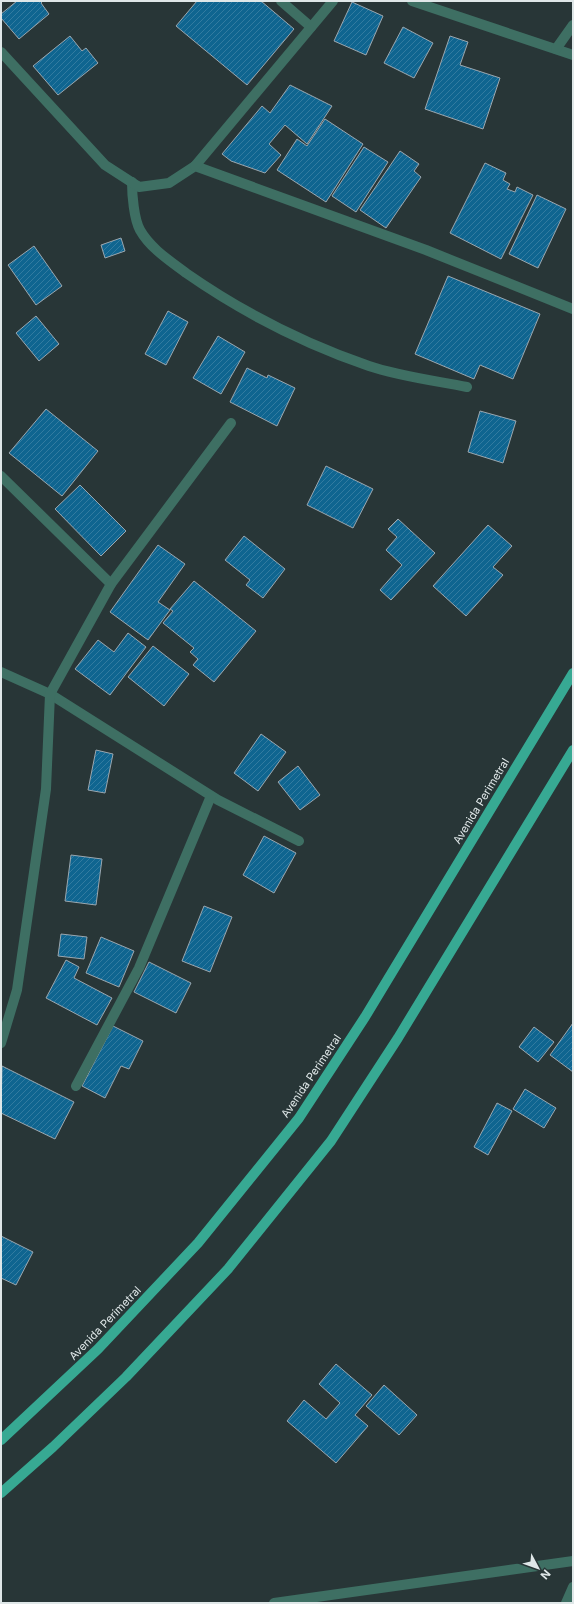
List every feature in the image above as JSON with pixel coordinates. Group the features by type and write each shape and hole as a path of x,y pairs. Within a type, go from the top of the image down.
{"main road":[{"name":"Avenida Perimetral","path":"1,1440 98,1349 198,1243 299,1118 365,1017 573,673"},
{"path":"1,1493 53,1447 126,1376 228,1269 331,1141 398,1038 573,750"}],"street":[{"path":"281,1 311,27"},
{"path":"1,52 105,165 140,187 169,183 195,166 333,1"},
{"path":"412,1 573,55"},
{"path":"556,49 573,25"},
{"path":"195,166 426,250 573,309"},
{"path":"132,182 132,195 140,230 161,255 201,283 243,308 327,350 371,366 467,387"},
{"path":"1,1043 17,990 46,790 50,694 111,584 231,423"},
{"path":"1,476 111,584"},
{"path":"1,672 50,694 211,796 299,841"},
{"path":"76,1086 139,968 211,796"},
{"path":"274,1603 573,1561"},
{"path":"566,1603 573,1587"}],"building":[{"path":"17,1 43,1 41,3 49,14 19,39 1,18 1,14"},
{"path":"197,1 261,1 294,29 247,85 176,26"},
{"path":"352,2 383,16 366,55 334,41"},
{"path":"403,27 433,43 414,78 384,63"},
{"path":"70,36 82,51 86,48 98,63 58,95 33,66"},
{"path":"450,36 468,42 460,65 500,78 483,129 425,109"},
{"path":"290,85 332,106 307,144 285,125 269,144 281,155 265,173 231,161 222,154 262,106 270,113"},
{"path":"325,119 363,144 326,202 277,170 297,139 307,146"},
{"path":"364,147 388,162 356,212 332,196"},
{"path":"400,151 419,164 414,171 421,177 386,228 360,210"},
{"path":"485,163 506,173 503,180 510,184 507,189 515,192 517,187 533,195 501,259 450,233"},
{"path":"537,195 566,209 538,268 509,254"},
{"path":"121,238 125,251 105,258 101,245"},
{"path":"34,246 62,286 36,305 8,265"},
{"path":"448,276 540,314 513,379 480,365 474,379 415,354"},
{"path":"168,311 188,322 166,365 145,354"},
{"path":"36,316 59,344 39,361 16,333"},
{"path":"218,336 245,352 221,394 193,378"},
{"path":"247,368 267,378 268,375 295,388 277,426 230,402"},
{"path":"46,409 98,451 62,496 9,453"},
{"path":"480,411 516,421 503,463 468,452"},
{"path":"326,466 373,489 353,528 307,505"},
{"path":"80,485 126,531 101,556 55,509"},
{"path":"398,519 435,553 391,600 380,590 402,565 386,550 397,537 388,529"},
{"path":"488,525 512,546 493,567 503,575 466,616 433,586"},
{"path":"244,536 285,569 263,598 246,585 250,580 225,560"},
{"path":"158,545 185,564 158,602 170,610 148,640 110,612"},
{"path":"194,581 256,631 214,682 193,665 198,659 190,652 194,648 163,623 173,611 170,609"},
{"path":"128,633 146,647 110,695 75,669 98,640 114,652"},
{"path":"153,646 189,674 164,706 128,677"},
{"path":"261,734 286,752 258,791 234,773"},
{"path":"96,750 113,754 105,793 88,790"},
{"path":"298,766 320,795 300,810 278,782"},
{"path":"264,836 296,853 274,893 243,875"},
{"path":"71,855 102,859 96,905 65,901"},
{"path":"204,906 232,917 210,972 182,961"},
{"path":"61,934 87,937 84,959 58,956"},
{"path":"101,937 134,951 119,987 86,973"},
{"path":"66,960 79,967 74,978 112,998 97,1025 46,998"},
{"path":"149,962 191,983 176,1013 134,992"},
{"path":"573,1023 573,1072 550,1055"},
{"path":"113,1026 143,1041 129,1069 121,1066 105,1098 82,1086"},
{"path":"534,1027 554,1042 538,1062 519,1047"},
{"path":"2,1066 74,1102 55,1139 1,1113"},
{"path":"525,1089 556,1108 544,1128 513,1109"},
{"path":"497,1103 512,1111 488,1155 474,1147"},
{"path":"1,1236 33,1252 16,1285 1,1278"},
{"path":"336,1364 372,1395 355,1415 368,1426 336,1463 287,1421 304,1400 326,1419 340,1403 319,1384"},
{"path":"384,1385 417,1415 399,1435 366,1406"}]}
